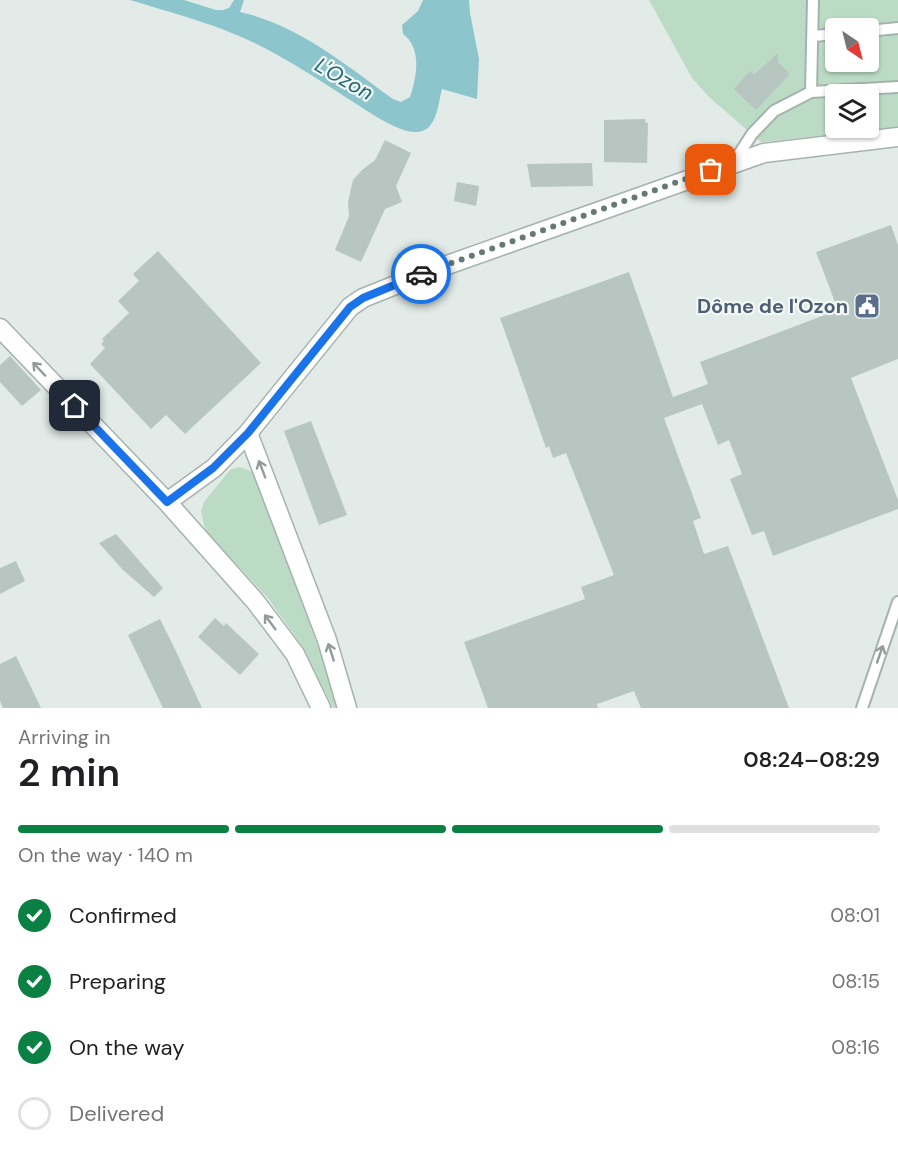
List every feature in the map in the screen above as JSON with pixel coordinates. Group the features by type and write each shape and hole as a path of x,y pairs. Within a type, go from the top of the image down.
{"street":[{"path":"167,502 213,468 248,433 350,307 363,298 433,270 733,162 764,153 898,137"},
{"path":"0,328 167,502 255,601 295,654 321,708"},
{"path":"248,433 327,640 340,679 346,708"}],"lane":[{"path":"811,92 813,0"},
{"path":"879,30 898,28"},
{"path":"813,36 825,35"},
{"path":"733,162 752,134 774,111 811,92 898,87"},
{"path":"859,707 898,602"}],"green space":[{"path":"649,0 898,0 898,127 879,129 879,84 825,84 825,135 761,142 709,97 692,78"},
{"path":"240,467 251,471 258,480 340,708 333,708 303,647 267,597 205,530 201,511 204,502 230,470"}],"water":[{"name":"L'Ozon","path":"130,0 184,0 223,10 229,8 234,0 244,0 240,12 282,26 302,36 393,99 401,102 410,97 416,72 413,47 403,34 402,25 418,11 423,0 469,0 479,59 477,99 442,89 438,109 432,122 423,131 409,131 378,118 300,68 255,43 185,16"}],"building":[{"path":"778,53 778,62 790,74 756,110 734,89 750,71 754,75"},
{"path":"645,119 648,123 647,163 604,162 604,120"},
{"path":"385,140 411,153 396,186 402,202 385,209 361,262 335,250 349,216 348,202 353,180 375,160"},
{"path":"592,163 593,186 531,187 527,164"},
{"path":"457,182 479,186 476,206 454,201"},
{"path":"891,225 898,245 898,359 851,378 898,500 898,509 773,556 764,531 752,535 730,479 742,474 729,440 718,445 702,404 664,418 701,518 693,521 704,554 728,546 789,708 641,708 634,691 597,704 598,708 488,708 464,642 585,599 581,587 614,575 566,453 553,458 549,446 546,448 500,318 629,272 673,397 708,384 700,362 838,310 816,252"},
{"path":"158,251 261,363 185,434 166,415 151,429 90,364 105,348 101,344 104,341 102,339 129,313 118,301 139,281 133,274"},
{"path":"10,356 41,390 22,406 0,382 0,365"},
{"path":"311,421 347,515 319,525 284,431"},
{"path":"116,534 163,588 154,597 123,570 99,543"},
{"path":"16,561 25,581 0,594 0,568"},
{"path":"215,618 224,626 226,623 259,654 240,675 198,637"},
{"path":"160,619 202,708 163,708 128,635"},
{"path":"16,656 41,708 3,708 0,701 0,664"}],"way so far":[{"path":"421,274 711,170"}],"place":[{"name":"Dôme de l'Ozon","path":"867,306"}],"route":[{"path":"75,406 167,502 213,468 248,433 350,307 363,298 421,274"}]}
